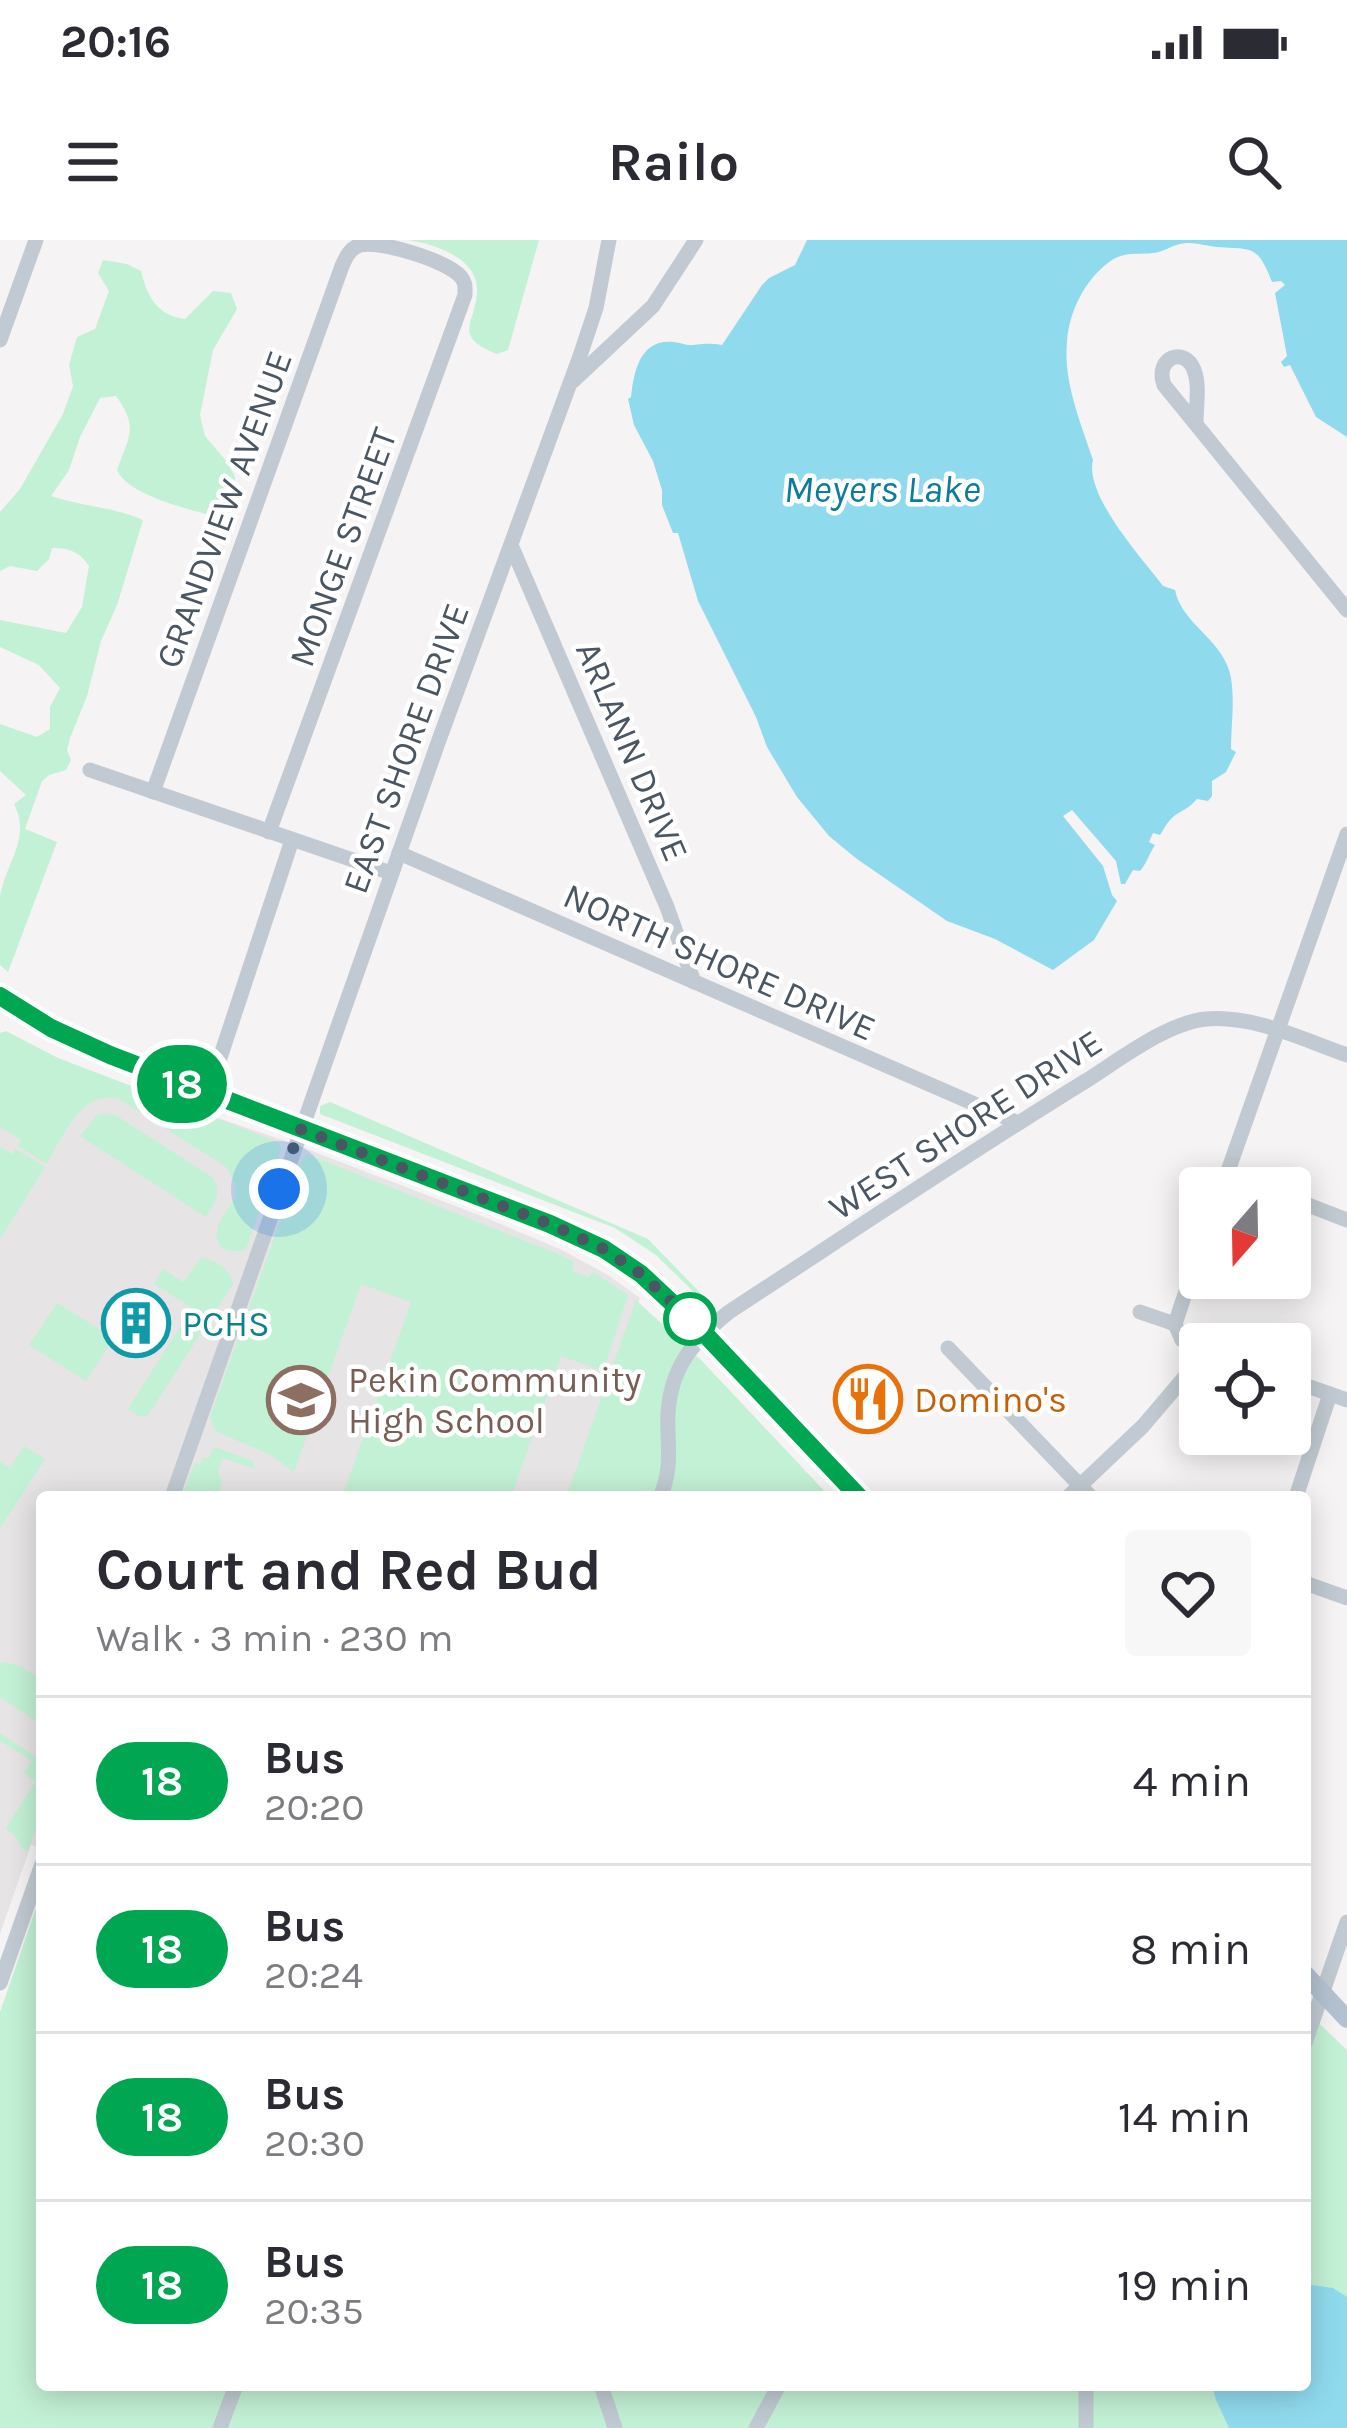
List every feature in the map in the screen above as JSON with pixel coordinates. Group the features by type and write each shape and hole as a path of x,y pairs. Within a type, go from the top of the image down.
{"main road":[{"path":"0,996 83,1043 604,1249 641,1274 703,1332 854,1491"},
{"path":"1311,1981 1347,2018"}],"street":[{"path":"0,340 36,240"},
{"name":"EAST SHORE DRIVE","path":"174,1491 596,308 609,240"},
{"path":"568,388 653,306 696,240"},
{"name":"MONGE STREET","path":"269,832 464,302 464,282 445,266 391,245 353,248"},
{"name":"GRANDVIEW AVENUE","path":"153,792 342,266 353,248"},
{"path":"1196,422 1347,610"},
{"name":"ARLANN DRIVE","path":"511,544 667,907 694,982"},
{"path":"90,770 391,873"},
{"path":"1229,1167 1277,1029 1341,871 1347,834"},
{"path":"218,1064 292,840"},
{"name":"NORTH SHORE DRIVE","path":"398,854 1018,1123"},
{"name":"WEST SHORE DRIVE","path":"703,1332 1018,1123 1182,1025 1231,1019 1277,1029 1347,1055"},
{"path":"1311,1206 1347,1220"},
{"path":"1179,1336 1175,1324 1183,1299"},
{"path":"1140,1312 1175,1324"},
{"path":"662,1491 669,1473 669,1397 682,1361 703,1332"},
{"path":"948,1348 1078,1491"},
{"path":"1082,1491 1179,1384"},
{"path":"1299,1491 1339,1397"},
{"path":"1311,1585 1347,1598"},
{"path":"0,1983 36,1881"},
{"path":"1311,2027 1347,1922"},
{"path":"220,2428 234,2391"},
{"path":"603,2391 615,2428"},
{"path":"756,2428 776,2391"},
{"path":"1086,2391 1086,2428"}],"shaded area":[{"name":"Pekin Community High School","path":"0,1043 291,1143 484,1217 562,1250 640,1298 571,1491 36,1491 36,1846 31,1845 0,1934"}],"green space":[{"path":"408,240 539,240 508,350 497,354 471,335 476,281 463,262 442,249"},
{"path":"103,260 141,271 155,303 175,317 185,319 213,291 231,293 237,309 213,350 200,415 205,436 235,477 233,505 225,519 165,502 124,480 117,470 130,432 128,416 116,396 100,398 69,470 51,496 143,520 70,738 71,760 66,770 42,781 25,829 57,842 8,972 0,965 0,897 19,840 14,804 26,795 0,771 0,724 37,737 50,729 50,707 60,688 39,665 0,647 0,620 66,633 82,607 89,566 74,552 52,548 37,571 10,566 0,571 0,512 20,489 63,414 73,386 69,365 77,337 95,329 109,291 98,273"},
{"path":"6,1031 58,1058 278,1142 279,1156 246,1249 226,1250 217,1239 219,1224 235,1196 225,1166 119,1099 105,1098 84,1108 46,1164 18,1146 21,1140 0,1127 0,1033"},
{"path":"330,1102 648,1239 709,1307 656,1255 615,1228 320,1114 320,1106"},
{"path":"101,1114 115,1115 212,1177 217,1193 206,1217 80,1136"},
{"path":"0,1147 12,1154 16,1149 45,1167 0,1239"},
{"path":"307,1154 558,1254 574,1262 572,1271 588,1277 593,1272 628,1295 603,1371 561,1356 513,1491 344,1491 411,1302 361,1284 294,1472 271,1455 215,1431 210,1417"},
{"path":"201,1258 222,1266 233,1284 148,1415 141,1417 128,1409 192,1308 154,1284 163,1269 183,1282"},
{"path":"636,1300 702,1361 824,1491 568,1491"},
{"path":"57,1303 114,1338 86,1381 29,1345"},
{"path":"24,1446 45,1459 0,1528 0,1462 10,1468"},
{"path":"213,1448 218,1448 253,1461 255,1469 222,1458 219,1491 184,1491 195,1462 209,1458"},
{"path":"0,1663 22,1667 36,1676 36,1721 0,1697"},
{"path":"0,1733 36,1757 36,1829 28,1851 6,1828 35,1782 24,1773 32,1761 0,1741"},
{"path":"36,1908 36,2391 1311,2391 1311,2016 1347,2050 1347,2428 0,2428 0,2012"}],"water":[{"name":"Meyers Lake","path":"807,240 1347,240 1347,437 1316,417 1290,365 1284,367 1281,362 1287,356 1275,293 1285,285 1272,282 1252,251 1185,243 1120,256 1092,278 1075,309 1068,331 1068,372 1097,491 1129,543 1163,586 1175,590 1185,612 1224,659 1232,688 1231,749 1236,752 1226,772 1212,781 1208,801 1197,799 1171,819 1160,835 1153,833 1149,842 1155,845 1146,862 1140,871 1133,870 1125,884 1121,884 1116,861 1072,810 1063,816 1103,866 1117,901 1094,940 1053,970 995,939 947,921 829,836 797,797 767,747 698,601 678,533 673,533 662,505 653,461 634,425 628,399 646,351 662,342 722,345 762,285 795,265"},
{"path":"1311,2285 1333,2288 1347,2297 1347,2428 1229,2428 1214,2391 1311,2391"}],"bus line":[{"name":"18","path":"0,996 51,1028 110,1055 604,1249 667,1296 853,1491"}],"place":[{"name":"PCHS","path":"136,1323"},
{"name":"Domino's","path":"868,1399"},
{"name":"Pekin Community High School","path":"301,1400"}],"route":[{"path":"279,1189 300,1129 604,1249 641,1274 690,1319"}]}
